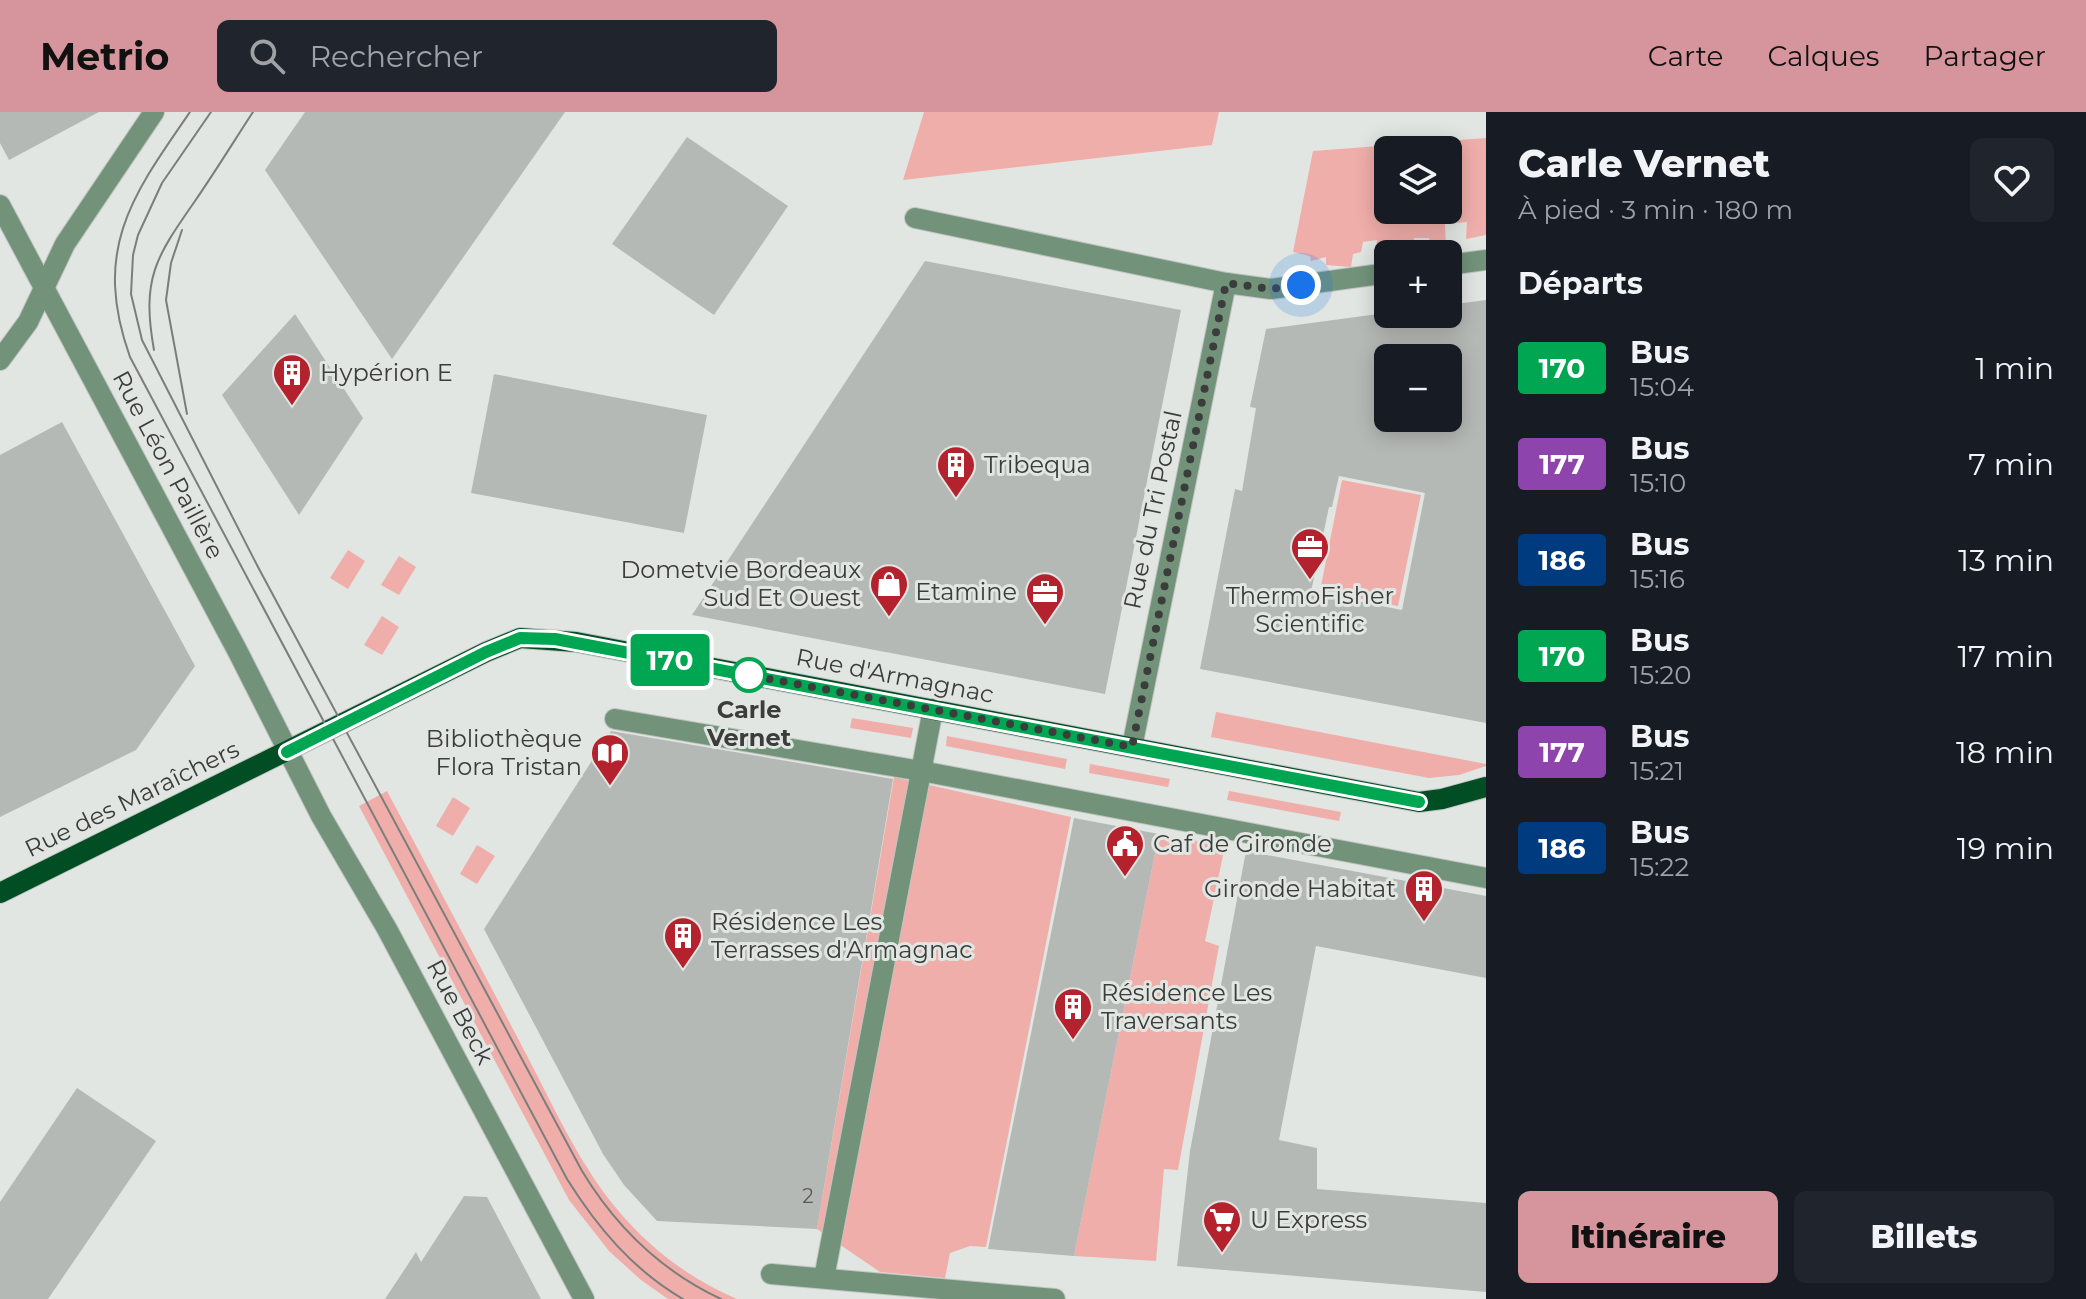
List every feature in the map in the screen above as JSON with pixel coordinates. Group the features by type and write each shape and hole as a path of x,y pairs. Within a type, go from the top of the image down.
{"main road":[{"name":"Rue d'Armagnac","path":"287,752 486,652 520,638 555,639 1419,802 1486,787"},
{"name":"Rue des Maraîchers","path":"0,893 287,752"}],"street":[{"path":"0,360 28,322 65,244 154,112"},
{"name":"Rue Léon Paillère","path":"0,205 238,652 287,752"},
{"path":"915,218 1226,283 1271,289 1374,275"},
{"path":"1462,263 1486,260"},
{"name":"Rue du Tri Postal","path":"1132,747 1226,283"},
{"path":"824,1278 933,709"},
{"path":"615,719 921,771 1486,878"},
{"name":"Rue Beck","path":"287,752 387,929 584,1299"},
{"path":"771,1274 1055,1299"}],"shaded area":[{"path":"924,112 1219,112 1212,145 903,180"},
{"path":"1486,138 1486,235 1466,239 1467,222 1462,222 1462,140"},
{"path":"1374,146 1374,224 1445,224 1446,240 1414,238 1363,242 1361,252 1353,254 1351,267 1326,265 1326,257 1311,261 1310,256 1293,252 1313,151"},
{"path":"1342,480 1421,495 1398,606 1320,591"},
{"path":"348,550 365,561 348,589 330,578"},
{"path":"399,556 416,567 399,595 381,585"},
{"path":"382,616 399,627 382,655 364,645"},
{"path":"1216,712 1486,766 1459,775 1429,778 1211,737"},
{"path":"852,718 913,728 911,738 850,728"},
{"path":"947,736 1067,759 1065,769 946,746"},
{"path":"1090,764 1170,779 1168,787 1089,773"},
{"path":"894,777 1071,817 986,1247 970,1246 950,1253 945,1278 880,1272 817,1229"},
{"path":"387,791 566,1132 602,1190 656,1249 703,1282 737,1299 668,1299 609,1251 569,1200 359,806"},
{"path":"1229,791 1341,812 1339,821 1227,800"},
{"path":"453,797 470,808 453,836 436,826"},
{"path":"1159,834 1225,846 1205,941 1219,946 1178,1170 1164,1169 1156,1261 1074,1256"},
{"path":"477,845 495,856 477,884 460,874"}],"building":[{"path":"0,112 99,112 9,160 0,143"},
{"path":"305,112 565,112 392,359 265,170"},
{"path":"687,137 788,206 714,315 612,244"},
{"name":"Tribequa","path":"925,261 1181,310 1105,694 692,615"},
{"path":"1486,300 1486,723 1200,669 1235,489 1242,491 1256,408 1250,407 1266,329 1374,315 1374,328 1462,328 1462,303","holes":["1339,476 1425,493 1402,610 1311,592 1329,507 1332,507"]},
{"name":"Hypérion E","path":"295,314 363,418 299,515 222,395"},
{"path":"494,374 707,415 684,533 471,493"},
{"path":"62,422 195,666 136,750 0,817 0,455"},
{"name":"Résidence Les Terrasses d'Armagnac","path":"611,731 893,779 817,1229 657,1221 624,1185 603,1154 484,929"},
{"name":"Résidence Les Traversants","path":"1074,818 1159,834 1074,1256 988,1249"},
{"path":"1246,851 1486,896 1486,978 1316,946 1279,1140 1317,1148 1317,1189 1486,1203 1486,1292 1177,1266 1190,1151"},
{"path":"77,1088 156,1141 48,1299 0,1299 0,1202"},
{"path":"464,1196 487,1197 541,1299 385,1299 416,1252 421,1262"}],"tram line":[{"path":"190,112 150,171 124,226 117,255 115,286 119,319 130,357 567,1179 591,1214 632,1261 683,1299"},
{"path":"211,112 162,183 138,235 133,255 131,294 142,340 258,567 582,1171 610,1211 642,1246 679,1275 721,1299"},
{"path":"154,350 149,304 161,254 253,112"},
{"path":"182,230 171,263 166,300 187,414"}],"bus line":[{"name":"170","path":"287,752 486,652 520,638 555,639 1419,802"}],"place":[{"name":"Hypérion E","path":"292,407"},
{"name":"Tribequa","path":"956,499"},
{"name":"ThermoFisher Scientific","path":"1310,581"},
{"name":"Dometvie Bordeaux Sud Et Ouest","path":"889,618"},
{"name":"Etamine","path":"1045,626"},
{"name":"Carle Vernet","path":"749,675"},
{"name":"Bibliothèque Flora Tristan","path":"610,787"},
{"name":"Caf de Gironde","path":"1125,878"},
{"name":"Gironde Habitat","path":"1424,923"},
{"name":"Résidence Les Terrasses d'Armagnac","path":"683,970"},
{"name":"Résidence Les Traversants","path":"1073,1041"},
{"name":"U Express","path":"1222,1254"}],"route":[{"path":"749,675 738,673 1132,747 1226,283 1271,289 1301,285"}]}
